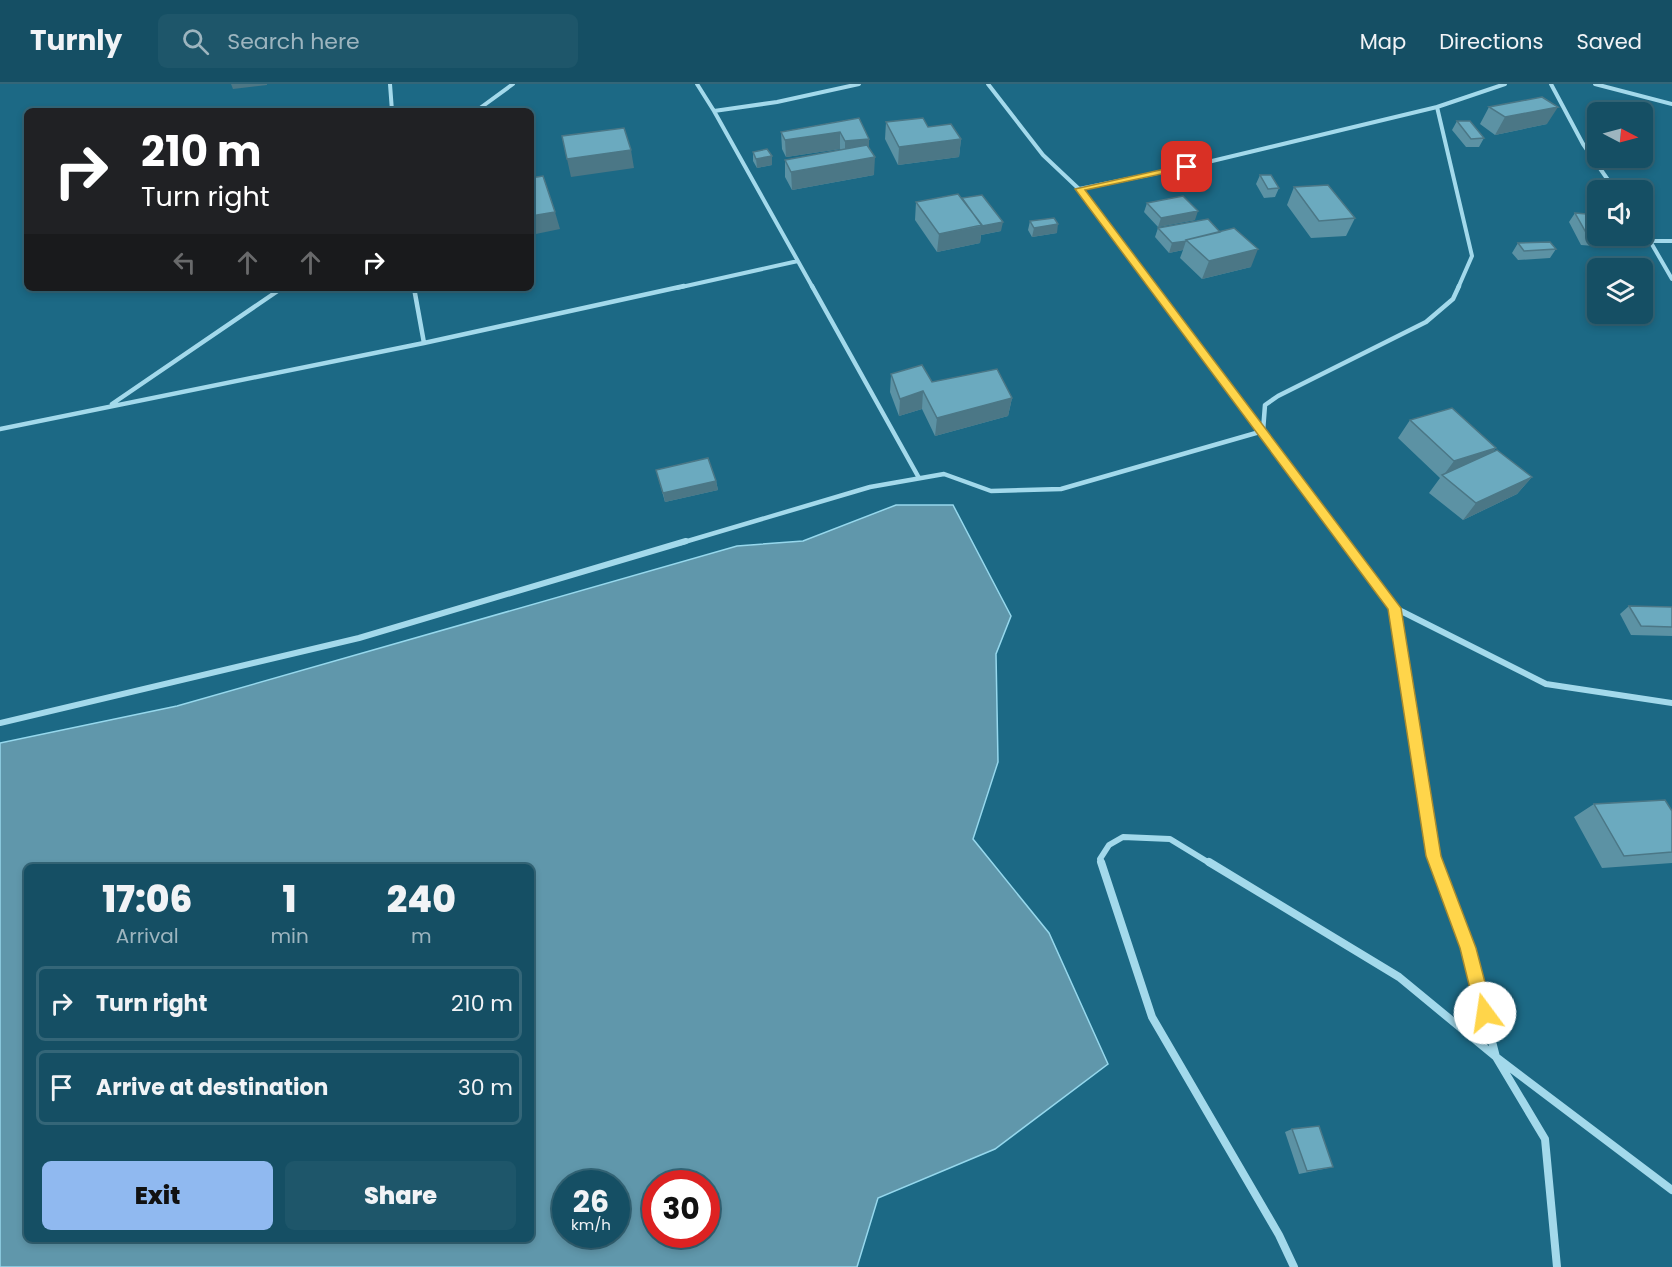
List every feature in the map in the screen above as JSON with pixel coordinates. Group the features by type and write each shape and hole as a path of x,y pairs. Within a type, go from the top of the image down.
{"street":[{"path":"390,84 392,108"},
{"path":"480,108 513,84"},
{"path":"697,84 919,478"},
{"path":"714,111 777,102 859,84"},
{"path":"988,84 1043,156 1079,189 1395,608 1546,684 1672,703"},
{"path":"1079,189 1187,167 1437,107 1505,84"},
{"path":"1551,84 1583,144 1608,180"},
{"path":"1595,84 1672,104"},
{"path":"1263,431 1265,405 1278,396 1426,322 1453,299 1472,256 1437,107"},
{"path":"1653,241 1672,241"},
{"path":"1653,246 1672,279"},
{"path":"0,429 424,343 798,261"},
{"path":"108,407 278,291"},
{"path":"415,291 424,343"},
{"path":"0,723 359,638 870,487 944,474 991,490 1061,489 1263,431"},
{"path":"1395,608 1433,856 1468,948 1496,1057 1545,1139 1557,1267"},
{"path":"1294,1267 1279,1235 1152,1017 1100,858 1109,845 1123,837 1170,839 1399,977 1496,1057 1672,1190"}],"water":[{"path":"896,505 953,505 1011,616 996,654 998,762 973,839 1049,933 1108,1064 995,1149 878,1198 857,1267 0,1267 0,743 177,706 737,546 803,541"}],"building":[{"path":"1542,97 1558,107 1505,117 1489,107"},
{"path":"859,118 869,139 845,141 840,132 785,140 781,132"},
{"path":"923,118 928,127 951,124 961,139 899,147 886,122"},
{"path":"1457,121 1470,121 1484,138 1471,139"},
{"path":"624,128 631,150 567,159 562,136"},
{"path":"867,145 875,157 791,172 785,160"},
{"path":"767,149 772,156 756,159 753,152"},
{"path":"1260,175 1271,175 1279,188 1268,189"},
{"path":"543,176 555,212 534,216 534,178"},
{"path":"1328,185 1355,218 1319,221 1294,187"},
{"path":"958,194 982,225 939,234 916,202"},
{"path":"982,195 1003,222 982,226 962,198"},
{"path":"1183,196 1198,211 1161,218 1147,203"},
{"path":"1575,213 1587,214 1587,234"},
{"path":"1054,218 1058,224 1034,228 1030,221"},
{"path":"1208,219 1220,232 1187,241 1172,243 1158,228"},
{"path":"1234,228 1258,249 1209,261 1186,240"},
{"path":"1550,242 1556,249 1524,251 1518,243"},
{"path":"922,365 932,382 997,369 1012,398 937,418 923,391 900,399 891,374"},
{"path":"1452,408 1496,448 1454,461 1410,420"},
{"path":"1497,450 1532,477 1476,503 1442,475"},
{"path":"708,458 716,481 663,493 656,470"},
{"path":"1629,606 1672,607 1672,627 1641,626"},
{"path":"1665,800 1672,811 1672,852 1624,856 1594,804"},
{"path":"1319,1126 1333,1167 1307,1171 1292,1129"}],"route":[{"path":"1187,167 1079,189 1395,608 1433,856 1468,948 1485,1013"}]}
